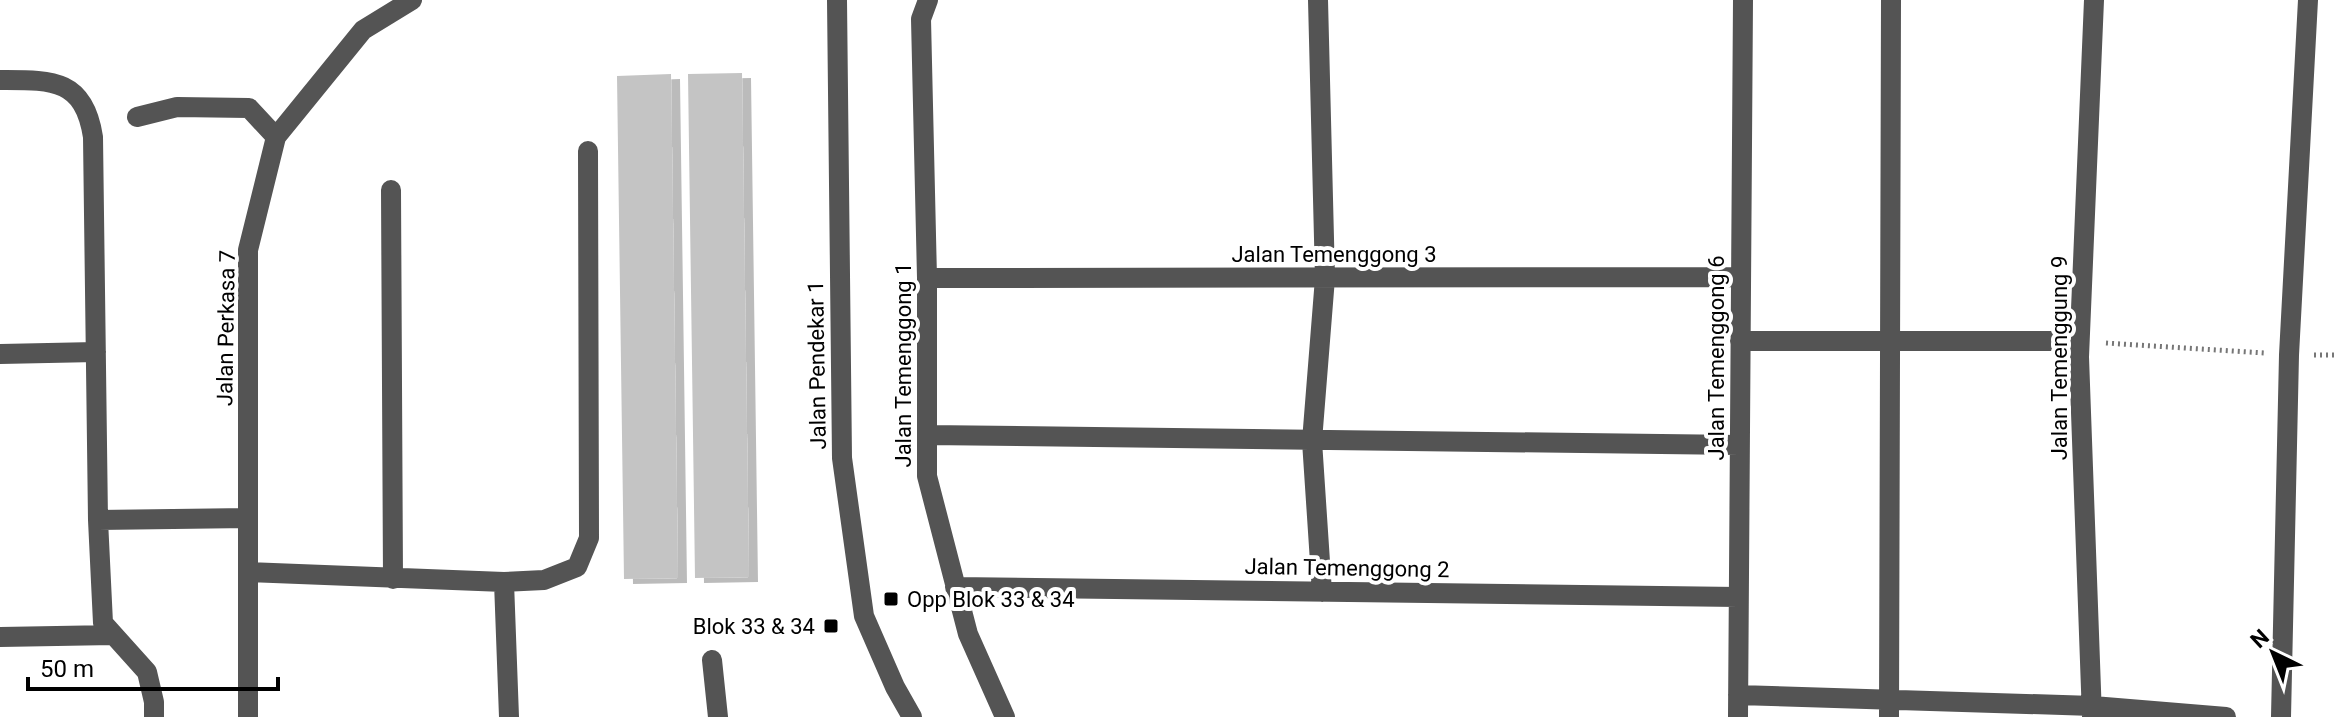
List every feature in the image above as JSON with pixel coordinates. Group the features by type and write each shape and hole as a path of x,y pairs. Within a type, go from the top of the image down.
{"street":[{"name":"Jalan Perkasa 7","path":"248,717 248,250 276,137 363,30 412,0"},
{"name":"Jalan Pendekar 1","path":"837,0 842,458 864,616 895,687 912,717"},
{"name":"Jalan Temenggong 1","path":"928,0 921,19 927,278 927,476 968,634 1005,717"},
{"path":"1318,0 1325,278 1312,441 1322,592"},
{"name":"Jalan Temenggong 6","path":"1738,717 1743,0"},
{"path":"1889,709 1891,0"},
{"name":"Jalan Temenggung 9","path":"2092,711 2079,341 2094,0"},
{"path":"2281,717 2289,355 2308,0"},
{"path":"0,80 41,80 70,89 89,114 93,137 98,520 103,623 147,672 154,717"},
{"path":"137,117 177,107 249,108 276,137"},
{"path":"248,572 504,582 544,580 577,567 589,538 588,151"},
{"path":"391,190 393,579"},
{"name":"Jalan Temenggong 3","path":"927,278 1740,277"},
{"path":"1740,341 2079,341"},
{"path":"0,354 96,352"},
{"path":"927,435 1739,445"},
{"path":"98,520 248,518"},
{"path":"504,582 509,717"},
{"name":"Jalan Temenggong 2","path":"955,587 1738,597"},
{"path":"0,637 113,635"},
{"path":"712,660 718,717"},
{"path":"1738,695 1889,709 2092,711 2226,717"}],"path":[{"path":"2079,341 2289,355"}],"building":[{"path":"742,73 749,577 695,578 688,74"},
{"path":"671,74 678,578 624,579 617,76"}],"place":[{"name":"Opp Blok 33 & 34","path":"891,599"},
{"name":"Blok 33 & 34","path":"831,626"}]}
